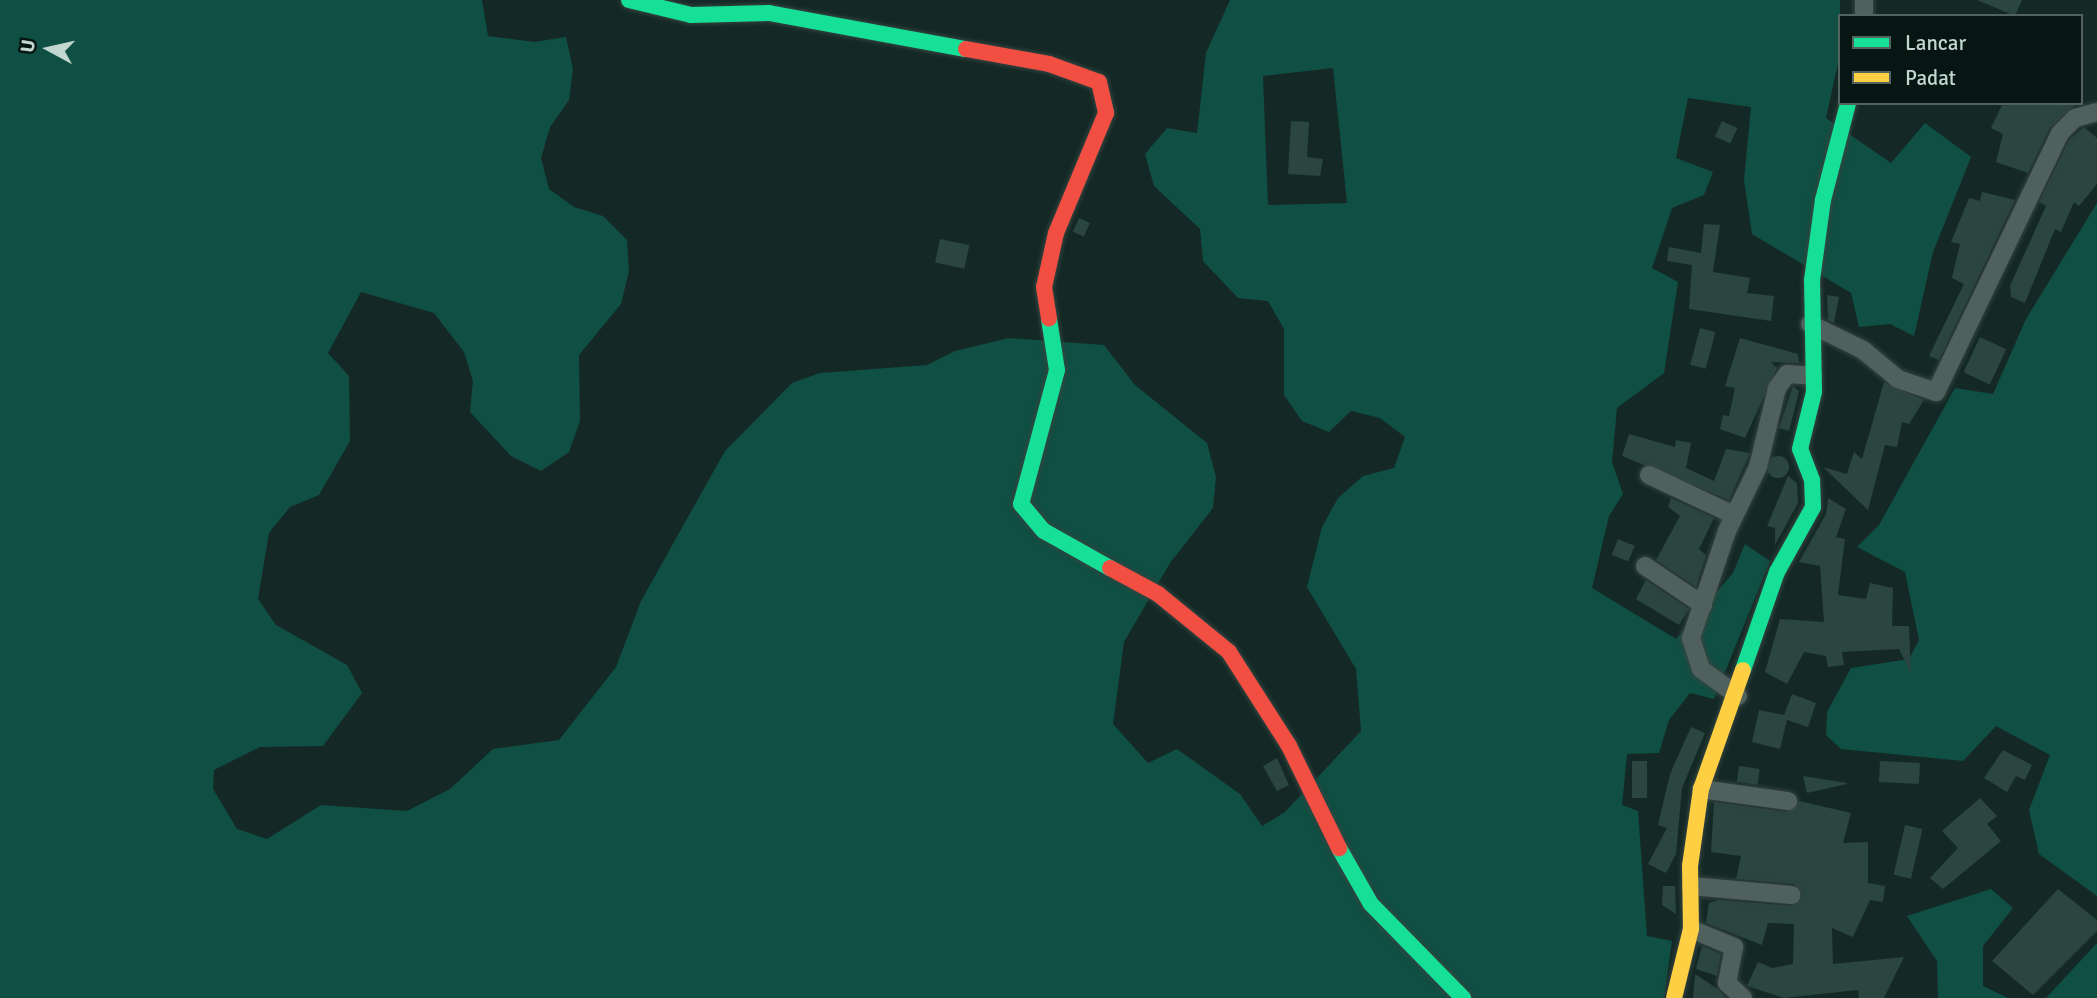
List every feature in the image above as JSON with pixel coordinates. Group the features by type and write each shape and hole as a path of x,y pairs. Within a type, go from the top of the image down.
{"street":[{"path":"629,0 691,15 769,13 1049,64 1099,82 1106,113 1056,233 1044,287 1057,370 1021,504 1044,531 1158,594 1229,652 1290,746 1311,800 1365,895 1424,965 1463,998"},
{"path":"1674,998 1691,929 1691,886 1701,789 1738,696 1777,572 1813,507 1812,480 1800,449 1813,407 1810,324 1816,240 1848,105"},
{"path":"1810,324 1863,350 1898,379 1936,392 2060,133 2075,118 2097,112"},
{"path":"1738,696 1717,686 1689,647 1734,515 1758,467 1782,377 1812,376"},
{"path":"1648,475 1734,515"},
{"path":"1645,566 1703,605"},
{"path":"1701,789 1788,801"},
{"path":"1691,886 1792,895"},
{"path":"1691,929 1734,947 1727,983 1742,998"}],"green space":[{"path":"0,0 482,0 488,36 534,42 566,37 573,69 569,100 550,127 541,158 549,189 574,207 603,216 627,240 629,271 621,304 579,355 580,421 569,452 541,471 511,456 470,412 473,381 464,352 434,313 361,292 328,353 349,376 350,441 319,495 290,507 269,533 258,599 276,625 347,665 362,693 323,746 260,747 214,770 213,789 237,829 267,839 321,805 407,811 450,789 493,749 559,740 616,667 641,601 725,451 792,383 820,373 927,365 955,351 1009,338 1104,345 1135,385 1207,443 1216,477 1213,508 1170,563 1124,642 1113,724 1148,763 1177,749 1240,794 1262,826 1285,812 1361,731 1356,669 1307,587 1322,527 1338,498 1363,476 1394,468 1405,437 1380,418 1351,411 1329,432 1302,421 1284,395 1284,329 1268,301 1238,298 1203,261 1200,229 1154,186 1145,154 1167,128 1197,133 1206,53 1230,0 1840,0 1838,63 1826,118 1891,163 1925,123 1971,157 1933,252 1914,336 1890,324 1859,327 1851,293 1752,234 1744,180 1751,107 1688,98 1676,158 1713,172 1704,195 1672,208 1652,268 1678,282 1664,373 1617,408 1612,462 1623,494 1609,516 1592,588 1676,639 1733,573 1745,544 1770,561 1714,699 1690,693 1669,720 1659,753 1627,754 1622,805 1638,811 1647,936 1672,941 1664,998 0,998","holes":["1333,68 1347,203 1268,205 1263,76"]},
{"path":"2097,203 2097,896 2039,854 2029,810 2050,755 1996,726 1963,761 1841,749 1826,735 1827,712 1851,668 1909,659 1919,640 1905,572 1857,547 1879,525 1955,388 1993,394 2026,319"},
{"path":"1991,889 2013,908 1983,946 1983,986 2008,998 1938,998 1937,961 1907,916"},
{"path":"2097,943 2097,998 2046,998"}],"building":[{"path":"1977,0 2022,0 2016,14"},
{"path":"2002,105 2075,105 2050,128 2028,173 1996,162 2003,134 1991,128"},
{"path":"1291,121 1309,122 1307,157 1323,159 1320,176 1288,174"},
{"path":"1722,121 1737,128 1730,144 1715,136"},
{"path":"2084,127 2097,138 2097,184 2079,206 2074,202 2061,232 2055,229 2025,303 2011,297 2010,286 2046,206 2039,202 2069,140"},
{"path":"1982,192 2015,200 1939,360 1929,356 1964,284 1952,278 1960,244 1951,242 1969,198 1980,201"},
{"path":"1079,218 1090,223 1084,237 1073,232"},
{"path":"1704,224 1720,225 1713,272 1750,278 1747,293 1774,296 1771,321 1689,309 1692,265 1667,261 1669,247 1701,253"},
{"path":"940,239 969,245 964,269 935,262"},
{"path":"1827,295 1839,297 1834,323 1828,320"},
{"path":"1700,328 1715,332 1706,369 1690,365"},
{"path":"1980,337 2006,349 1990,385 1964,372"},
{"path":"1740,338 1798,354 1799,363 1771,362 1777,368 1745,438 1720,429 1723,415 1729,416 1735,388 1725,386"},
{"path":"1884,382 1924,400 1909,424 1902,422 1897,447 1885,445 1868,510 1823,467 1847,474 1854,452 1862,459"},
{"path":"1793,386 1799,391 1789,431 1779,428"},
{"path":"1629,434 1675,447 1676,440 1691,443 1686,468 1714,481 1726,449 1750,453 1729,500 1622,456"},
{"path":"1778,456 1786,459 1789,467 1786,475 1778,478 1770,475 1767,467 1770,459"},
{"path":"1788,476 1797,483 1798,503 1775,545 1775,528 1767,526"},
{"path":"1671,498 1714,518 1699,549 1706,555 1696,587 1656,560 1680,516 1668,507"},
{"path":"1828,498 1846,509 1836,537 1845,539 1838,595 1866,599 1870,583 1893,588 1892,626 1909,626 1911,674 1899,649 1842,652 1844,665 1828,667 1826,656 1804,652 1787,684 1765,672 1780,619 1824,622 1820,566 1799,562 1826,514"},
{"path":"1618,539 1635,546 1628,562 1612,555"},
{"path":"1646,580 1689,609 1679,625 1636,599"},
{"path":"1792,694 1816,703 1808,727 1787,720 1780,749 1752,742 1759,710 1784,715"},
{"path":"1691,727 1705,733 1682,788 1676,854 1666,873 1648,864 1667,828 1658,825 1670,774"},
{"path":"2003,750 2032,765 2025,780 2016,776 2007,792 1984,778"},
{"path":"1277,758 1289,785 1277,791 1263,766"},
{"path":"1632,761 1647,761 1647,798 1632,798"},
{"path":"1880,761 1920,763 1919,784 1879,782"},
{"path":"1739,766 1760,769 1758,785 1737,782"},
{"path":"1803,776 1847,783 1847,784 1807,793"},
{"path":"1980,798 1997,816 1987,824 2001,841 1943,889 1930,878 1958,848 1942,831"},
{"path":"1799,801 1851,813 1843,843 1868,842 1868,883 1885,886 1883,902 1870,900 1853,937 1832,928 1833,964 1904,957 1884,998 1859,998 1858,990 1784,998 1747,986 1758,962 1772,968 1793,964 1794,924 1768,923 1762,945 1706,923 1709,903 1718,900 1792,906 1803,895 1794,884 1736,879 1741,856 1711,852 1714,802 1787,812"},
{"path":"1905,825 1923,829 1911,879 1894,875"},
{"path":"1663,886 1675,886 1676,914 1662,905"},
{"path":"2058,889 2097,920 2097,931 2033,995 1992,961"},
{"path":"1702,946 1721,954 1717,976 1696,969"},
{"path":"1695,974 1718,989 1726,998 1693,998"}],"traffic: fast":[{"path":"629,0 691,15 769,13 966,49"},
{"path":"1743,670 1777,572 1813,507 1812,480 1800,449 1814,392 1812,280 1823,200 1847,105"},
{"path":"1049,319 1057,370 1021,504 1044,531 1110,568"},
{"path":"1339,848 1371,904 1463,998"}],"traffic: slow":[{"path":"1674,998 1691,929 1690,866 1701,789 1743,670"}],"traffic: jam":[{"path":"966,49 1049,64 1099,82 1106,113 1056,233 1044,287 1049,319"},
{"path":"1110,568 1158,594 1229,652 1289,746 1339,848"}]}
